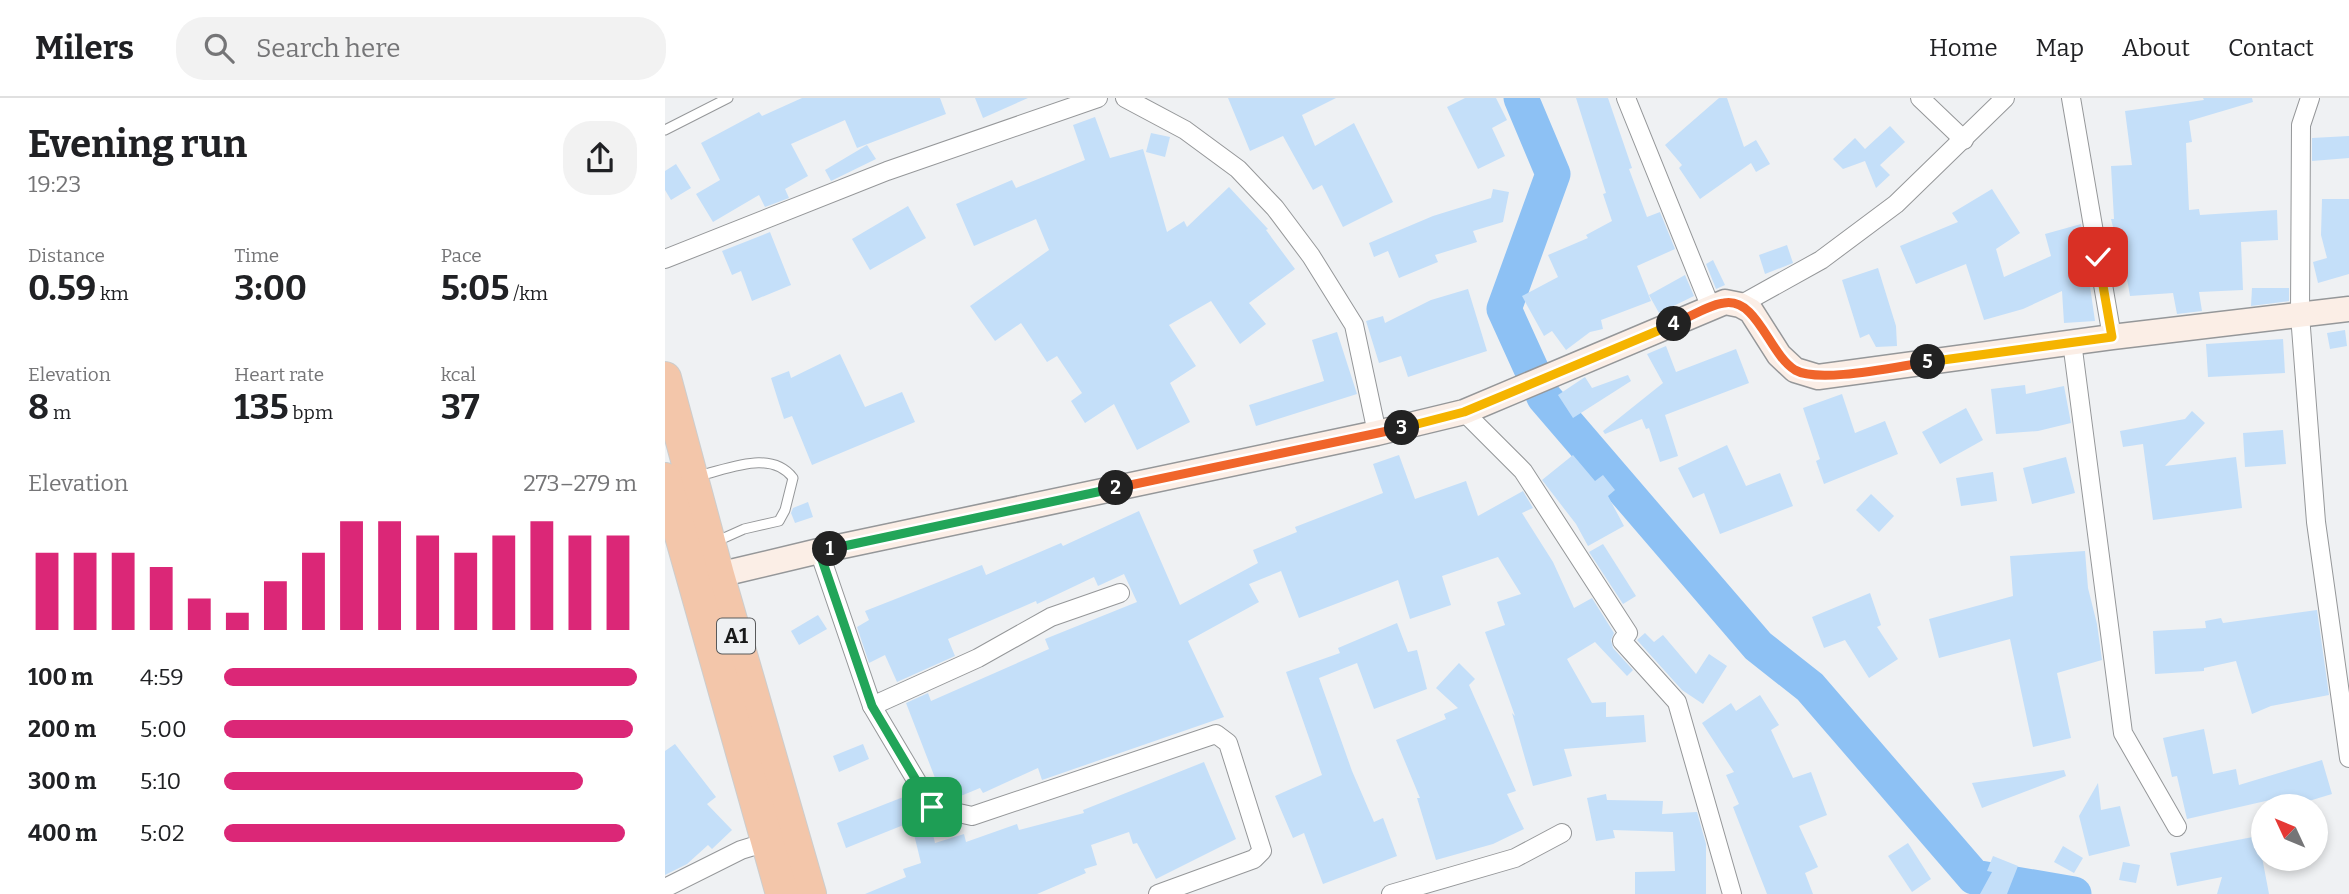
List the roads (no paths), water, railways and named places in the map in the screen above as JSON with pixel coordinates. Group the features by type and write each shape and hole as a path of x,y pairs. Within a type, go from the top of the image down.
{"highway":[{"name":"A1","path":"665,378 679,478 710,544 810,894"},
{"name":"A1","path":"679,478 670,514 782,894"}],"street":[{"path":"665,259 887,171 1098,98"},
{"path":"1125,98 1185,130 1238,169 1275,208 1304,246 1354,326 1377,433"},
{"path":"1626,98 1711,308"},
{"path":"1920,98 1964,140"},
{"path":"1740,304 1821,260 1885,212 1964,140 2005,98"},
{"path":"2071,98 2112,337"},
{"path":"2310,98 2301,125 2300,314 2316,522 2349,758"},
{"path":"718,575 819,551 1377,433 1474,408 1725,302 1740,304 1751,311 1779,355 1795,370 1818,377 2072,342 2349,309"},
{"path":"2072,342 2123,733 2177,827"},
{"path":"1474,408 1523,471 1628,633 1622,641 1677,702 1732,894"},
{"path":"819,551 872,706 932,807 972,816 1216,734 1228,743 1262,851 1254,859 1158,894"},
{"path":"872,706 978,658 1051,617 1120,593"},
{"path":"1391,894 1515,858 1562,833"},
{"path":"665,888 741,850 767,842"}],"lane":[{"path":"665,130 728,98"},
{"path":"679,478 768,461 785,466 793,478 785,510 779,521 744,529 710,544"}],"waterway":[{"path":"1521,98 1553,174 1504,309 1544,397 1758,646 1810,687 1974,877 2074,894"}]}
